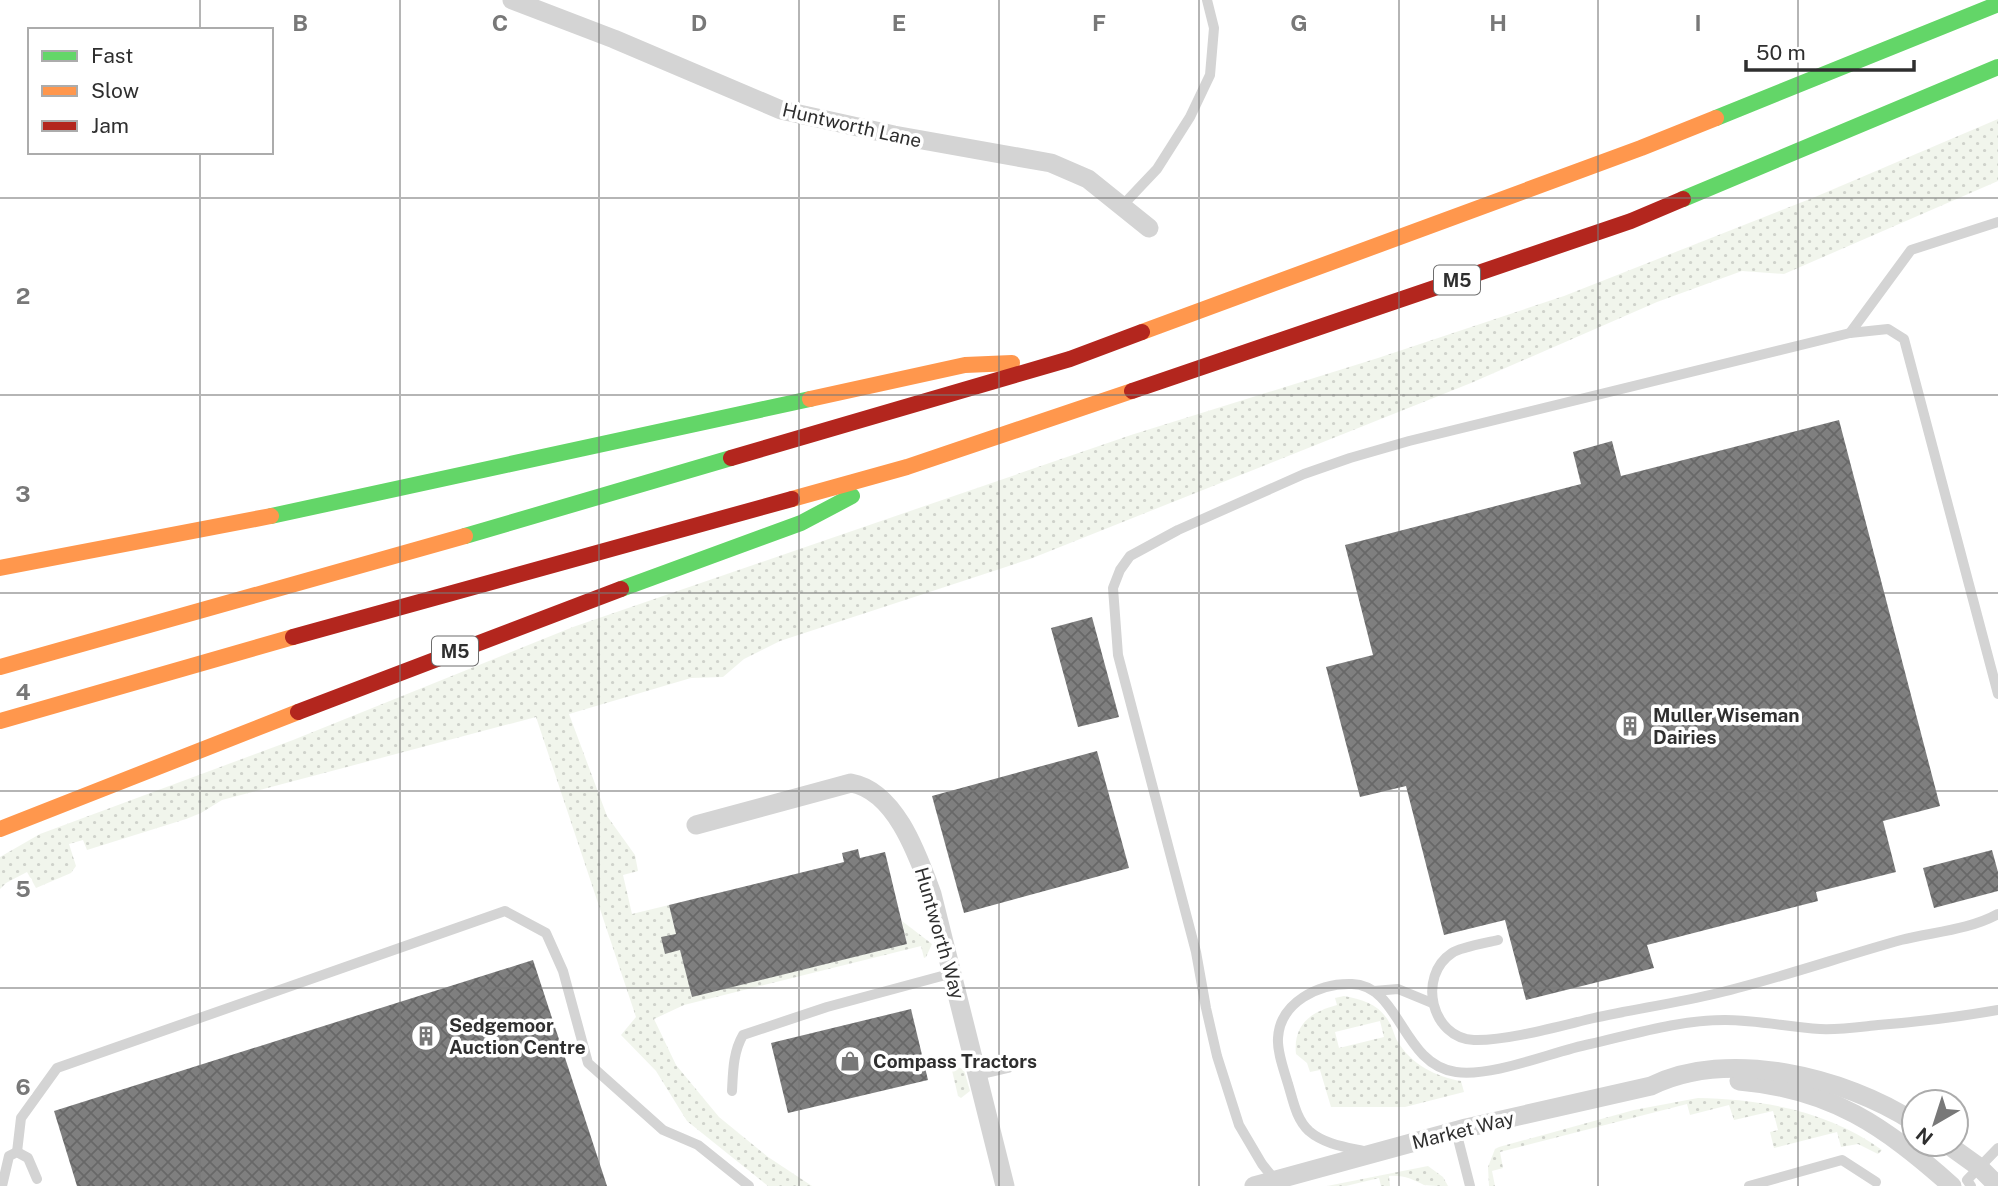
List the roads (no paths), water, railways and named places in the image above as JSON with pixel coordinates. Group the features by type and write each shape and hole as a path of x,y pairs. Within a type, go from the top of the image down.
{"highway":[{"path":"0,667 516,521 1070,359 1641,148 1998,4"},
{"name":"M5","path":"0,721 515,574 907,467 1630,221 1998,67"},
{"path":"0,568 260,519 965,365 1070,359"},
{"name":"M5","path":"0,829 478,642 801,523 907,467"}],"street":[{"name":"Huntworth Lane","path":"512,0 614,39 781,110 880,133 1051,163 1088,179 1149,228"},
{"name":"Huntworth Way","path":"696,825 851,783 865,785 880,795 918,857 938,914 1005,1186"},
{"name":"Market Way","path":"1254,1186 1456,1131 1651,1086 1671,1076 1725,1069 1793,1074 1872,1098 1900,1114"},
{"name":"Market Way","path":"1671,1076 1754,1083 1795,1090 1828,1100 1862,1116 1894,1137 1952,1186"},
{"path":"1959,1158 1975,1177 1998,1186"}],"lane":[{"path":"1121,207 1157,169 1190,117 1210,75 1214,28 1207,0"},
{"path":"1850,333 1911,250 1998,222"},
{"path":"1275,1181 1239,1125 1217,1056 1196,952 1118,655 1113,588 1120,570 1130,556 1178,530 1304,474 1350,458 1409,441 1850,333 1888,330 1904,339 1998,694"},
{"path":"18,1152 21,1118 58,1068 505,911 546,933 563,971 588,1063 663,1130 698,1145 749,1186"},
{"path":"1498,940 1452,952 1441,965 1433,983 1432,1003 1443,1026 1459,1039 1477,1040 1526,1033 1717,993 1904,939 1967,925 1998,914"},
{"path":"732,1091 735,1054 743,1035 827,1007 953,973"},
{"path":"1373,1154 1327,1142 1308,1131 1296,1114 1278,1040 1280,1024 1296,1001 1318,990 1353,984 1374,991 1398,989 1432,1003"},
{"path":"1374,991 1395,1013 1405,1035 1421,1055 1454,1072 1498,1068 1573,1047 1677,1024 1724,1020 1821,1029 1944,1020 1998,1010"},
{"path":"978,1075 1008,1068"},
{"path":"1456,1131 1470,1186"},
{"path":"1975,1177 1998,1147"},
{"path":"18,1152 28,1158 37,1179"},
{"path":"2,1182 9,1156 18,1152"},
{"path":"1749,1186 1842,1160 1876,1182"}],"place":[{"name":"Muller Wiseman Dairies","path":"1630,726"},
{"name":"Sedgemoor Auction Centre","path":"426,1036"},
{"name":"Compass Tractors","path":"850,1061"}]}
